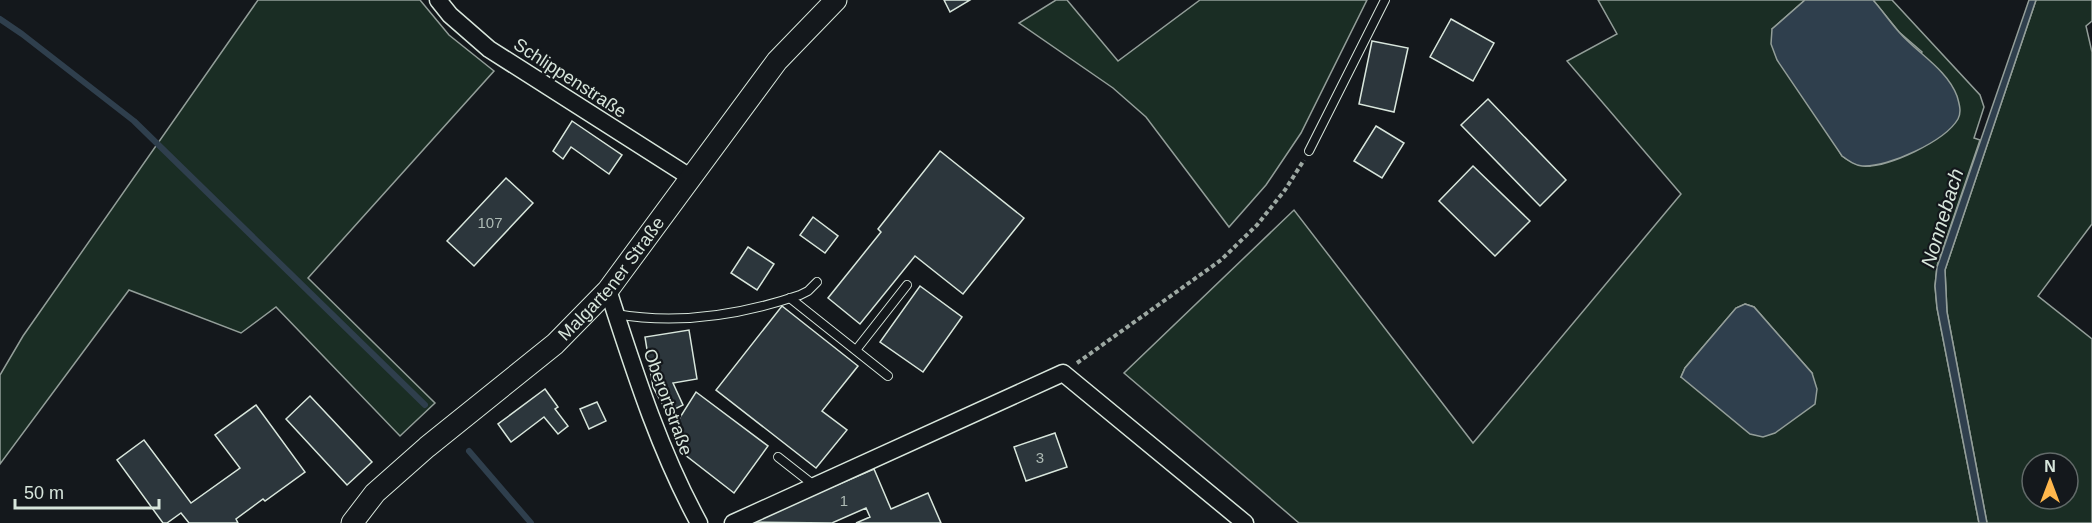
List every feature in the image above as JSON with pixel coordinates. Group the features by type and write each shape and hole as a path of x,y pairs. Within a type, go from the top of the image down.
{"street":[{"name":"Schlippenstraße","path":"438,0 450,15 489,49 690,177"},
{"name":"Malgartener Straße","path":"352,523 375,493 427,447 555,344 608,291 777,61 836,0"},
{"name":"Oberortstraße","path":"608,291 659,440 683,494 699,523"},
{"path":"733,523 1063,373 1245,523"}],"lane":[{"path":"1309,151 1385,0"},
{"path":"616,314 646,319 686,319 733,312 790,298 808,291 817,282"},
{"path":"856,350 907,285"},
{"path":"790,298 888,376"},
{"path":"778,458 816,486"}],"path":[{"path":"1063,373 1221,260 1264,216 1285,190 1309,151"}],"green space":[{"path":"258,0 420,0 449,35 494,71 308,278 435,403 400,436 276,307 241,333 129,290 0,464 0,375 23,336"},
{"path":"1056,0 1067,0 1118,61 1200,0 1367,0 1301,133 1266,185 1229,227 1146,117 1113,88 1019,23"},
{"path":"1598,0 1805,0 1772,29 1842,156 1862,165 1870,166 1922,52 1899,32 1873,0 1892,0 1980,95 1984,107 1974,138 1980,140 1937,266 1935,286 1937,308 1979,523 1299,523 1124,373 1294,210 1473,443 1681,194 1567,61 1617,34","holes":["1745,304 1754,307 1812,373 1681,377 1685,368 1736,308"]},
{"path":"2036,0 2092,0 2092,21 2086,26 2092,52 2092,224 2038,296 2092,339 2092,523 1987,523 1947,312 1945,270"}],"water":[{"path":"1805,0 1873,0 1906,40 1939,69 1952,86 1960,110 1958,119 1929,144 1886,163 1862,166 1842,156 1777,60 1771,44 1772,29"},
{"path":"2029,0 2036,0 1945,270 1947,312 1987,523 1979,523 1937,308 1935,286 1937,267"},
{"path":"1745,304 1754,307 1812,373 1817,389 1815,404 1775,433 1763,437 1750,434 1681,377 1685,368 1736,308"}],"building":[{"path":"944,0 970,0 950,12"},
{"path":"1451,19 1494,43 1473,81 1430,57"},
{"path":"1372,41 1408,48 1394,112 1359,104"},
{"path":"1488,99 1566,180 1540,206 1461,125"},
{"path":"572,121 622,155 609,174 571,147 563,159 553,151"},
{"path":"1376,126 1404,143 1382,178 1354,161"},
{"path":"940,151 1024,218 963,294 915,256 860,324 828,298 881,232 878,229"},
{"path":"1473,166 1530,221 1495,256 1439,201"},
{"path":"506,178 533,203 474,266 447,241"},
{"path":"813,217 838,236 825,253 800,235"},
{"path":"748,247 774,264 757,290 731,273"},
{"path":"920,286 962,317 923,372 880,342"},
{"path":"782,306 858,366 822,411 847,430 816,468 716,390"},
{"path":"689,330 697,379 673,383 683,405 667,413 653,387 645,337"},
{"path":"545,389 558,407 555,409 568,426 558,434 544,417 511,442 498,424"},
{"path":"696,392 768,446 734,493 680,451 672,430"},
{"path":"310,396 372,462 347,485 286,419"},
{"path":"597,402 606,421 589,429 580,409"},
{"path":"256,405 305,472 236,519 238,523 189,523 181,513 167,523 163,523 117,460 144,440 191,503 240,468 215,435"},
{"path":"1055,433 1067,467 1026,481 1014,447"},
{"path":"874,469 891,509 928,493 941,523 856,523 870,517 866,508 832,523 751,522"}],"waterway":[{"path":"0,19 134,121 425,405"},
{"path":"469,451 531,523"}],"water label":[{"name":"Nonnebach","path":"1942,218"}]}
